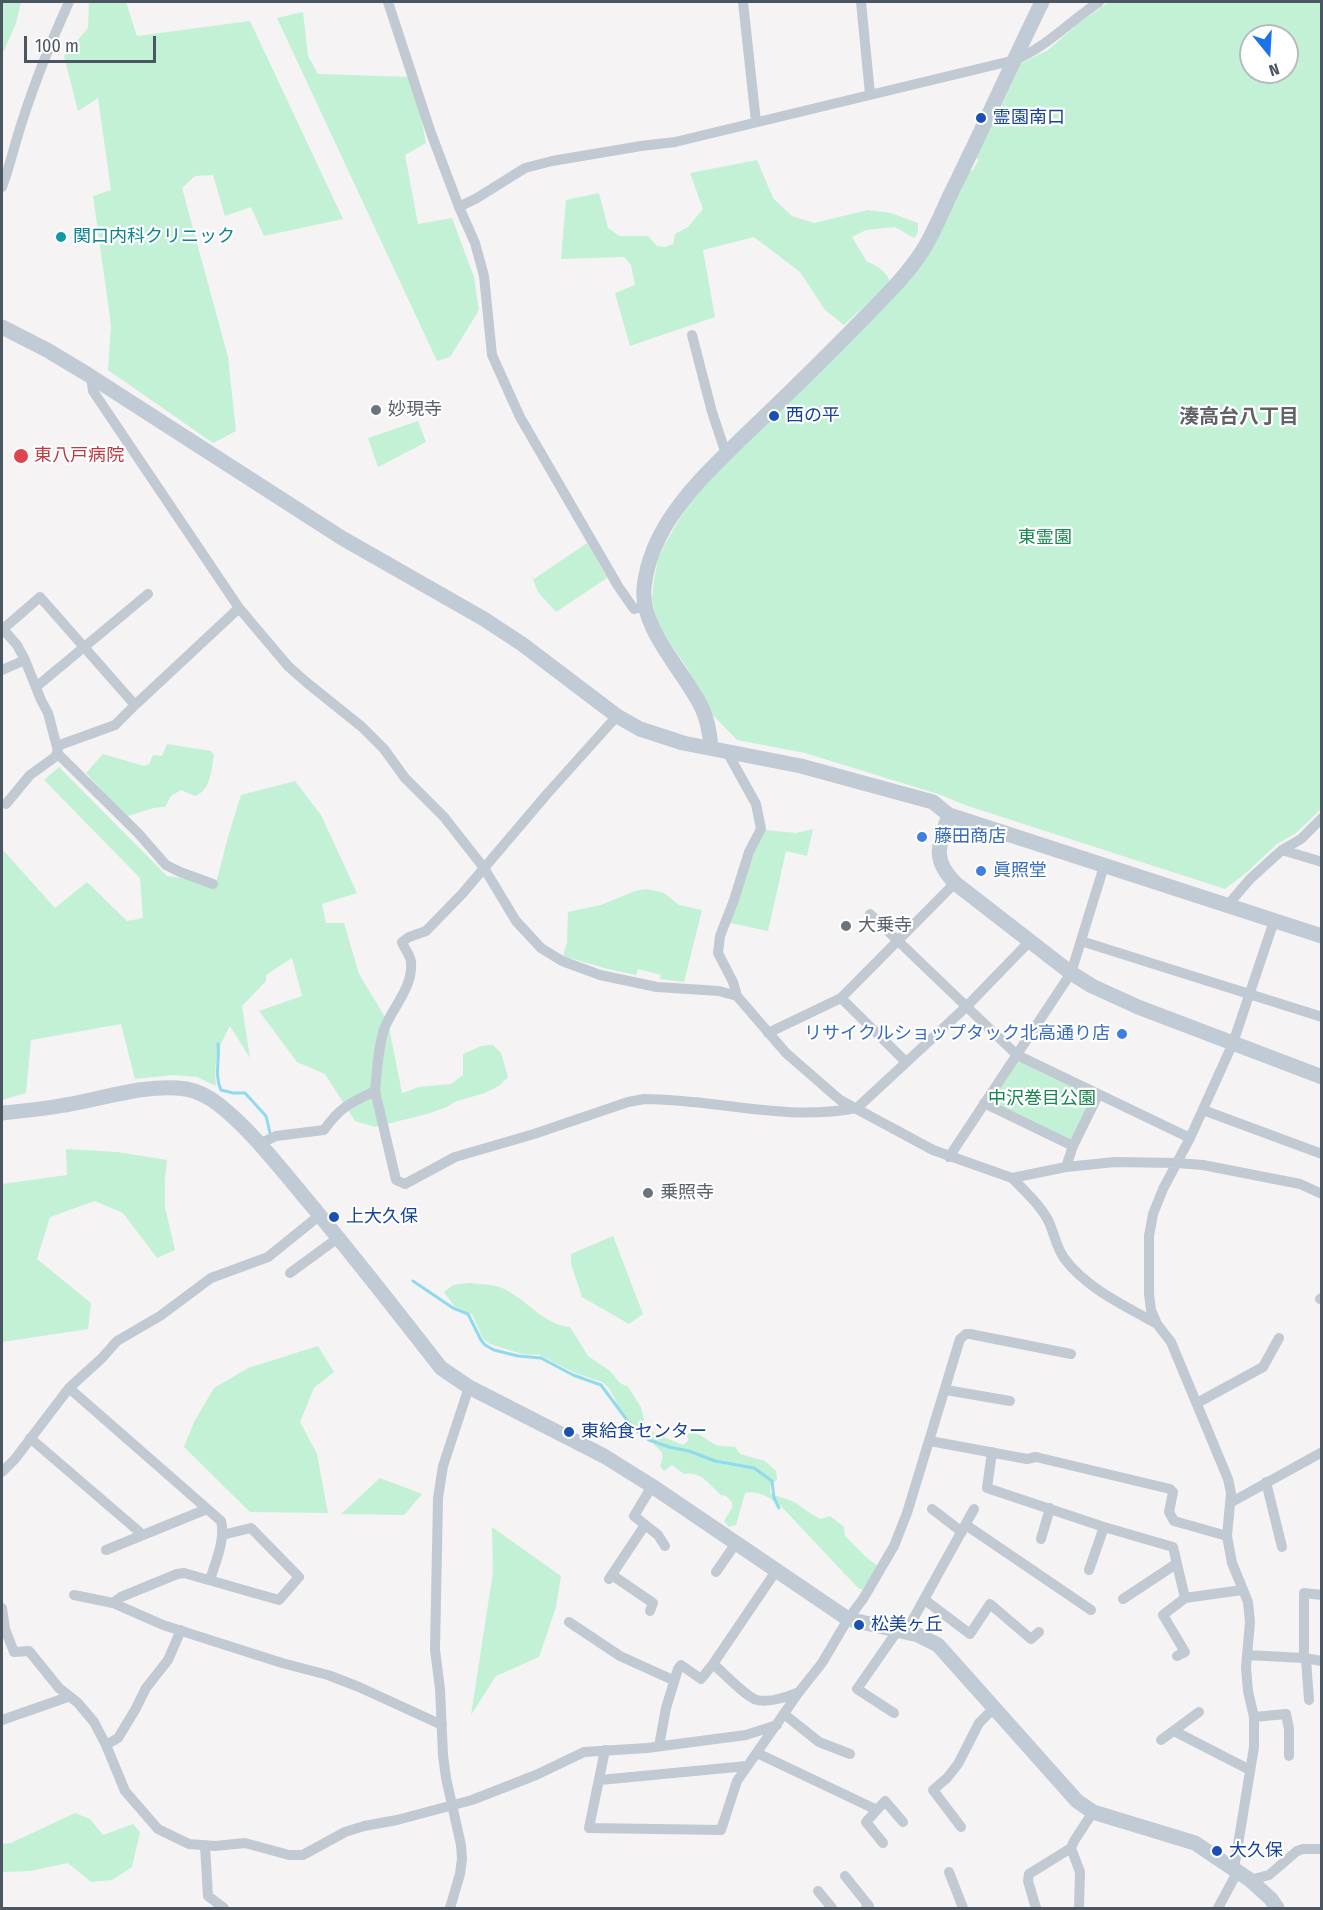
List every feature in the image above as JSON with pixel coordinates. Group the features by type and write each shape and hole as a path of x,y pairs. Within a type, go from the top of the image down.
{"street":[{"path":"2,187 30,97 55,31 69,2"},
{"path":"388,2 431,133 475,243 484,276 492,355 520,417 618,586 634,609 645,606"},
{"path":"743,2 756,122"},
{"path":"861,2 870,94"},
{"path":"1042,2 992,111 922,251 877,304 726,454 686,497 667,523 655,546 648,566 644,589 645,606 659,638 701,708 719,749 731,763 756,804 760,829 749,852 720,936 718,953 733,982 737,996 786,1053 840,1100 933,1150 1012,1178 1038,1205 1048,1221 1062,1256 1074,1270 1088,1284 1157,1324"},
{"path":"459,207 525,168 563,159 675,142 1015,60 1048,42 1099,2"},
{"path":"2,327 91,376 342,538 484,619 522,644 617,716 640,729 666,739 801,766 933,802 949,815 1322,936"},
{"path":"692,334 712,412 726,454"},
{"path":"91,376 93,391 239,608 288,666 362,727 384,749 405,778 444,817 484,868 516,921 541,948 562,961 600,975 637,983 737,996"},
{"path":"36,687 148,594"},
{"path":"6,804 30,775 55,757 57,749 48,713 25,660 17,645 2,629 40,597 135,705"},
{"path":"57,749 115,725 239,608"},
{"path":"2,670 25,660"},
{"path":"617,716 462,894 426,931 402,942 411,959 411,970 404,994 385,1028 375,1091 396,1180 405,1184 455,1157 534,1134 628,1102 645,1099 789,1113 833,1112 857,1108 967,1006 1029,942"},
{"path":"57,749 166,865 213,884"},
{"path":"949,815 939,851 940,863 945,874 1071,973 1114,997 1322,1077"},
{"path":"1227,906 1250,879 1282,850 1301,839 1322,818"},
{"path":"1282,850 1322,862"},
{"path":"949,1157 1071,973 1104,866"},
{"path":"768,1033 841,998 954,883"},
{"path":"870,914 1017,1055 1190,1138"},
{"path":"1218,1908 1241,1873 1254,1747 1254,1717 1248,1691 1246,1666 1250,1622 1248,1602 1232,1563 1227,1536 1231,1493 1228,1479 1171,1342 1157,1324 1151,1310 1149,1236 1153,1214 1163,1189 1190,1138 1233,1043 1274,921"},
{"path":"1081,941 1322,1017"},
{"path":"841,998 906,1062"},
{"path":"2,1113 63,1106 168,1088 187,1089 202,1094 218,1104 260,1144 320,1215 441,1368 469,1387 604,1456 848,1619 918,1635 938,1645 1077,1801 1093,1812 1195,1843 1241,1873 1271,1899 1277,1908"},
{"path":"260,1144 276,1136 324,1130 335,1115 348,1104 375,1091"},
{"path":"1066,1167 1073,1146 1098,1095"},
{"path":"984,1103 1073,1146"},
{"path":"1203,1110 1322,1154"},
{"path":"1012,1178 1066,1167 1115,1162 1178,1163 1203,1165 1300,1184 1322,1194"},
{"path":"2,1472 15,1459 69,1388 117,1341 160,1316 211,1278 268,1257 320,1215"},
{"path":"290,1273 338,1238"},
{"path":"605,1750 589,1828 721,1830 737,1781 822,1663 894,1546 930,1441 960,1339 970,1334 1071,1353"},
{"path":"1197,1403 1263,1367 1279,1338"},
{"path":"450,1908 462,1859 443,1755 435,1650 438,1498 443,1466 469,1387"},
{"path":"69,1388 221,1521 222,1535 210,1580"},
{"path":"945,1390 1010,1401"},
{"path":"30,1438 143,1535"},
{"path":"930,1441 1027,1459 1036,1457 1170,1489 1173,1492 1169,1512 1174,1521 1227,1536"},
{"path":"992,1452 987,1488 1173,1547 1185,1598"},
{"path":"1230,1503 1322,1452"},
{"path":"1266,1482 1282,1547"},
{"path":"652,1486 634,1514 635,1519 658,1535 665,1546"},
{"path":"1041,1539 1050,1508"},
{"path":"106,1550 207,1509"},
{"path":"932,1509 1091,1610"},
{"path":"894,1713 857,1689 925,1600 974,1509"},
{"path":"645,1525 611,1577 653,1603 650,1611"},
{"path":"1089,1570 1104,1527"},
{"path":"113,1603 121,1597 184,1573 279,1600 299,1577 250,1528 222,1535"},
{"path":"717,1572 736,1543"},
{"path":"1123,1599 1176,1564"},
{"path":"659,1746 673,1680 681,1665 701,1678 776,1571"},
{"path":"1177,1656 1185,1652 1163,1615 1185,1598 1242,1590"},
{"path":"1310,1700 1305,1658 1304,1593 1322,1595"},
{"path":"74,1595 113,1603 163,1625 282,1663 328,1675 442,1725"},
{"path":"925,1600 970,1634 990,1604 1031,1639 1039,1632"},
{"path":"2,1608 5,1629 14,1652 30,1651 68,1696 78,1703 94,1722 125,1791 158,1829 189,1844 215,1846 245,1843 289,1856 303,1855 345,1832 472,1800 536,1775 584,1752 659,1746 746,1735 777,1725"},
{"path":"569,1622 620,1656 673,1680"},
{"path":"106,1745 118,1738 146,1688 168,1660 181,1630"},
{"path":"1247,1655 1322,1661"},
{"path":"712,1664 756,1700 769,1700 799,1692"},
{"path":"2,1720 68,1696"},
{"path":"961,1827 933,1791 958,1764 979,1723 994,1708"},
{"path":"1161,1740 1199,1712"},
{"path":"784,1714 819,1742 850,1754"},
{"path":"1254,1717 1286,1714 1289,1730 1289,1756"},
{"path":"1174,1731 1250,1770"},
{"path":"757,1753 877,1810"},
{"path":"600,1780 747,1766"},
{"path":"884,1843 866,1822 885,1801 903,1822"},
{"path":"1036,1908 1028,1881 1029,1874 1071,1848 1093,1812"},
{"path":"205,1846 208,1896 224,1908"},
{"path":"1071,1848 1080,1872 1079,1908"},
{"path":"1241,1873 1269,1875 1297,1851 1322,1849"},
{"path":"949,1872 963,1908"},
{"path":"845,1876 869,1906 866,1908"},
{"path":"818,1891 832,1908"}],"green space":[{"path":"2,2 21,2 16,23 2,55"},
{"path":"89,2 126,2 137,36 250,21 343,219 264,236 251,207 225,216 213,175 195,176 182,188 228,357 236,431 213,443 108,370 111,325 93,196 111,190 98,98 78,111 64,56 88,28"},
{"name":"東霊園","path":"1109,2 1321,2 1322,808 1296,833 1277,844 1225,889 968,806 938,794 805,753 737,740 713,715 689,671 663,632 652,600 658,559 686,508 702,487 893,298 969,171 973,170 978,161 976,155 1000,110 1020,64 1048,50 1080,22"},
{"path":"303,12 308,56 318,74 413,77 426,143 405,155 418,224 452,218 474,277 479,310 450,357 437,361 277,18"},
{"path":"757,160 773,198 792,216 814,223 868,210 891,213 918,223 918,232 914,238 895,227 866,230 852,237 867,262 881,269 890,282 844,325 825,310 800,272 754,237 703,250 715,317 630,346 615,293 635,285 631,265 624,257 561,259 566,200 599,193 608,228 619,236 648,236 657,246 665,247 673,244 675,234 688,227 703,209 690,173"},
{"path":"418,421 426,442 378,467 368,438"},
{"path":"587,543 607,578 556,612 538,592 532,577 534,579"},
{"path":"167,744 211,751 214,755 207,785 200,793 195,796 181,790 171,796 165,807 127,816 86,773 103,754 144,766 149,764 153,755 162,756"},
{"path":"59,767 167,876 216,883 241,795 295,781 321,815 357,893 322,904 326,923 344,923 359,974 388,1022 402,1093 419,1087 451,1084 463,1075 463,1054 481,1046 493,1045 501,1053 508,1077 499,1086 485,1093 454,1102 427,1114 375,1127 355,1121 325,1074 297,1062 259,1011 302,996 292,958 266,975 266,981 242,1006 250,1058 230,1026 217,1055 216,1086 197,1077 173,1075 135,1079 121,1024 31,1040 26,1093 2,1100 2,849 55,908 87,882 127,921 143,918 140,878 44,780"},
{"path":"813,829 807,856 786,851 768,931 730,923 754,853 766,830 796,833"},
{"path":"646,889 664,893 679,905 702,910 684,982 660,979 661,975 638,969 636,975 608,969 563,956 567,943 568,912 601,905 635,891"},
{"name":"中沢巻目公園","path":"1017,1055 1098,1095 1073,1146 984,1103"},
{"path":"66,1149 117,1152 167,1160 165,1207 175,1250 157,1258 123,1213 95,1201 50,1217 37,1259 91,1303 88,1329 2,1342 2,1184 67,1175"},
{"path":"613,1236 643,1314 629,1324 582,1297 571,1264 571,1254"},
{"path":"469,1283 502,1288 551,1321 570,1327 588,1356 628,1387 641,1407 646,1428 642,1432 631,1423 609,1388 602,1382 575,1373 539,1355 522,1354 490,1344 483,1339 472,1314 454,1306 444,1292 453,1285"},
{"path":"318,1346 334,1372 314,1388 300,1422 317,1454 328,1513 250,1512 184,1447 194,1422 214,1388 248,1368"},
{"path":"652,1432 683,1445 689,1440 686,1434 698,1434 716,1445 735,1447 740,1454 765,1461 776,1471 777,1480 770,1486 770,1493 794,1502 821,1519 830,1516 844,1527 845,1536 878,1566 863,1589 859,1589 778,1503 766,1496 758,1493 745,1493 736,1525 729,1527 724,1521 732,1508 732,1502 701,1477 684,1474 672,1465 664,1471 660,1466 663,1455 652,1442 650,1436"},
{"path":"380,1478 422,1494 404,1515 341,1514"},
{"path":"492,1527 561,1576 556,1607 539,1657 496,1676 471,1715 493,1572"},
{"path":"75,1813 90,1819 103,1835 133,1824 140,1832 132,1867 112,1880 91,1882 68,1863 30,1871 2,1872 2,1844 11,1843"}],"waterway":[{"path":"218,1044 218,1079 221,1090 245,1093 266,1116 270,1133"},
{"path":"413,1281 453,1308 468,1314 481,1340 494,1350 518,1356 541,1358 573,1375 601,1385 627,1420 649,1440 715,1461 754,1468 772,1481 774,1498 779,1508"}],"place":[{"name":"霊園南口","path":"981,118"},
{"name":"関口内科クリニック","path":"61,237"},
{"name":"妙現寺","path":"376,410"},
{"name":"西の平","path":"774,416"},
{"name":"東八戸病院","path":"21,456"},
{"name":"藤田商店","path":"922,837"},
{"name":"眞照堂","path":"981,871"},
{"name":"大乗寺","path":"846,926"},
{"name":"リサイクルショップタック北高通り店","path":"1122,1034"},
{"name":"乗照寺","path":"648,1193"},
{"name":"上大久保","path":"334,1217"},
{"name":"東給食センター","path":"569,1432"},
{"name":"松美ヶ丘","path":"859,1625"},
{"name":"大久保","path":"1217,1851"}],"district":[{"name":"湊高台八丁目","path":"1239,417"}]}
